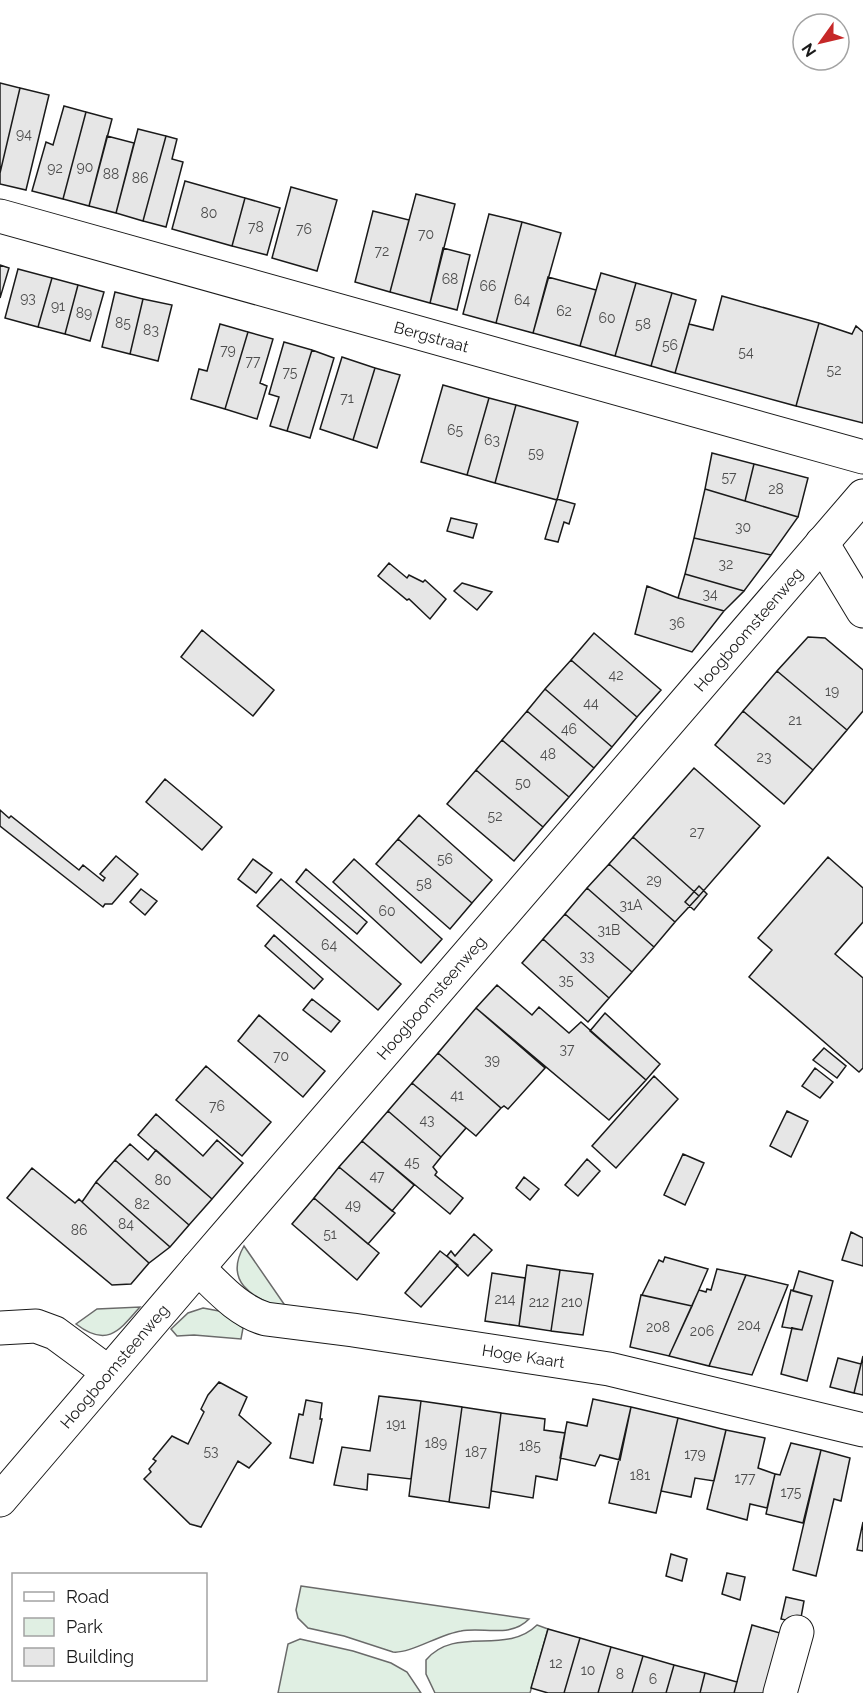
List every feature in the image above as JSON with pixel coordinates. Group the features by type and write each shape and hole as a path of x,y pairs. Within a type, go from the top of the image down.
{"street":[{"name":"Bergstraat","path":"0,216 863,457"},
{"name":"Hoogboomsteenweg","path":"0,1500 863,496"},
{"path":"822,543 863,611"},
{"name":"Hoge Kaart","path":"198,1268 237,1305 252,1315 266,1319 609,1369 863,1430"},
{"path":"0,1328 36,1326 55,1333 108,1372"},
{"path":"780,1693 797,1632"}],"green space":[{"path":"244,1246 284,1304 281,1308 251,1293 239,1278 237,1269"},
{"path":"140,1307 112,1334 96,1335 76,1324 97,1309"},
{"path":"203,1308 219,1311 243,1328 241,1339 177,1336 171,1329 188,1313"},
{"path":"301,1586 529,1619 522,1625 506,1630 461,1631 408,1650 393,1652 344,1636 308,1628 298,1618 296,1610"},
{"path":"537,1625 548,1629 530,1693 435,1693 426,1674 426,1660 438,1650 451,1644 511,1639 525,1634"},
{"path":"300,1639 353,1651 391,1663 407,1672 421,1693 278,1693 288,1644"}],"building":[{"path":"0,83 20,88 0,173"},
{"path":"20,88 49,95 26,190 0,184 0,173"},
{"path":"64,106 86,112 63,199 32,191 46,142 53,145"},
{"path":"86,112 112,119 89,206 63,199"},
{"path":"138,129 166,136 143,221 116,213"},
{"path":"107,136 134,143 116,213 89,206"},
{"path":"166,136 177,139 172,159 183,162 166,227 143,221"},
{"path":"185,181 245,198 232,246 172,229"},
{"path":"291,187 337,200 317,271 272,258"},
{"path":"416,194 455,204 430,303 390,292"},
{"path":"245,198 280,208 267,255 232,246"},
{"path":"373,211 409,220 390,292 355,282"},
{"path":"489,214 522,222 496,323 463,314"},
{"path":"522,222 561,233 533,333 496,323"},
{"path":"443,248 470,255 457,310 430,303"},
{"path":"0,265 9,268 0,298"},
{"path":"18,269 52,278 38,327 5,318"},
{"path":"601,273 636,283 615,356 580,346"},
{"path":"548,277 596,290 580,346 533,333"},
{"path":"52,278 78,285 65,334 38,327"},
{"path":"636,283 672,293 651,366 615,356"},
{"path":"78,285 104,292 90,341 65,334"},
{"path":"115,292 143,299 130,354 102,347"},
{"path":"672,293 696,300 675,373 651,366"},
{"path":"722,296 819,323 796,406 675,373 689,324 713,330"},
{"path":"143,299 172,305 158,361 130,354"},
{"path":"819,323 852,334 856,326 863,332 863,423 796,406"},
{"path":"220,324 248,332 225,409 191,399 199,369 207,371"},
{"path":"248,332 273,339 260,383 267,386 257,419 225,409"},
{"path":"284,342 312,350 287,431 270,426 279,397 269,394"},
{"path":"312,350 334,358 310,438 287,431"},
{"path":"342,357 375,368 353,440 320,429"},
{"path":"375,368 400,375 377,448 353,440"},
{"path":"443,385 489,398 467,475 421,462"},
{"path":"489,398 516,405 495,483 467,475"},
{"path":"516,405 578,422 557,500 495,483"},
{"path":"712,453 754,464 745,501 705,489"},
{"path":"754,464 808,478 798,517 745,501"},
{"path":"705,489 798,517 771,555 694,538"},
{"path":"557,499 575,504 569,524 564,522 558,542 545,539"},
{"path":"451,518 477,524 473,538 447,531"},
{"path":"694,538 771,555 744,591 685,574"},
{"path":"389,563 407,578 409,575 423,582 425,580 446,599 430,619 409,599 407,600 378,576"},
{"path":"685,574 744,591 724,611 678,598"},
{"path":"462,583 492,592 477,610 454,591"},
{"path":"647,586 678,598 724,611 692,652 635,634"},
{"path":"202,630 274,690 253,716 181,657"},
{"path":"594,633 661,690 637,717 571,660"},
{"path":"808,637 825,638 863,670 863,711 847,730 777,671"},
{"path":"571,660 637,717 612,747 545,689"},
{"path":"777,671 847,730 813,770 743,711"},
{"path":"545,689 612,747 594,768 527,711"},
{"path":"527,711 594,768 569,797 502,740"},
{"path":"743,711 813,770 784,804 715,745"},
{"path":"502,740 569,797 543,827 476,770"},
{"path":"694,768 760,826 699,896 633,837"},
{"path":"476,770 543,827 514,861 447,804"},
{"path":"165,779 222,827 202,850 146,802"},
{"path":"0,810 9,818 11,816 79,870 83,865 103,881 105,878 100,874 116,856 138,874 112,904 105,904 103,907 0,826"},
{"path":"419,815 492,880 472,903 398,839"},
{"path":"633,837 699,896 675,922 609,864"},
{"path":"398,839 472,903 450,929 376,864"},
{"path":"828,857 863,888 863,922 835,954 863,978 863,1068 859,1072 749,977 772,950 758,938"},
{"path":"253,859 272,873 256,893 238,879"},
{"path":"354,859 442,939 421,963 333,882"},
{"path":"609,864 675,922 654,947 587,888"},
{"path":"306,869 367,922 357,934 296,882"},
{"path":"281,879 401,984 378,1010 257,906"},
{"path":"699,886 707,894 694,910 685,902"},
{"path":"587,888 654,947 632,972 565,914"},
{"path":"141,889 157,901 145,915 130,902"},
{"path":"565,914 632,972 609,998 543,939"},
{"path":"274,935 323,979 314,989 265,946"},
{"path":"543,939 609,998 588,1022 522,963"},
{"path":"497,985 532,1015 539,1007 569,1033 581,1022 646,1080 609,1120 476,1008"},
{"path":"312,999 340,1021 331,1032 303,1010"},
{"path":"476,1008 545,1068 508,1109 504,1106 501,1108 438,1053"},
{"path":"605,1013 660,1064 646,1080 590,1031"},
{"path":"259,1015 325,1071 303,1097 238,1041"},
{"path":"824,1048 846,1066 837,1078 813,1060"},
{"path":"438,1053 501,1108 476,1136 412,1083"},
{"path":"206,1066 271,1122 242,1156 176,1100"},
{"path":"815,1068 833,1082 820,1098 802,1086"},
{"path":"654,1076 678,1099 616,1168 592,1146"},
{"path":"412,1083 466,1128 441,1157 388,1111"},
{"path":"388,1111 441,1157 433,1167 437,1172 435,1175 463,1198 450,1214 362,1141"},
{"path":"787,1111 808,1121 791,1157 770,1146"},
{"path":"156,1114 203,1156 217,1140 243,1163 212,1199 138,1135"},
{"path":"362,1141 414,1185 392,1211 339,1167"},
{"path":"130,1144 148,1160 156,1150 212,1199 189,1225 115,1160"},
{"path":"683,1154 704,1163 685,1205 664,1195"},
{"path":"587,1159 600,1171 578,1196 565,1185"},
{"path":"115,1160 189,1225 170,1247 96,1182"},
{"path":"339,1167 395,1213 368,1244 314,1198"},
{"path":"32,1168 75,1203 79,1199 149,1263 131,1284 112,1285 7,1198"},
{"path":"524,1177 539,1189 530,1200 516,1188"},
{"path":"96,1182 170,1247 149,1263 82,1202"},
{"path":"314,1198 379,1253 357,1280 292,1224"},
{"path":"851,1232 863,1238 863,1266 842,1260"},
{"path":"474,1234 492,1250 468,1276 447,1256 451,1251 455,1256"},
{"path":"440,1251 458,1265 421,1307 405,1293"},
{"path":"665,1257 708,1269 692,1306 642,1295 659,1260 663,1262"},
{"path":"527,1265 560,1270 551,1331 519,1326"},
{"path":"717,1269 746,1275 709,1366 669,1356 699,1290 706,1292 707,1289 711,1290"},
{"path":"560,1270 593,1274 583,1335 551,1331"},
{"path":"799,1271 833,1281 807,1381 781,1374 792,1328 802,1330 812,1296 793,1291"},
{"path":"492,1273 525,1278 519,1326 485,1321"},
{"path":"746,1275 788,1285 752,1375 709,1366"},
{"path":"791,1290 812,1296 802,1330 782,1327"},
{"path":"641,1295 692,1306 669,1356 630,1347"},
{"path":"863,1356 863,1395 854,1393"},
{"path":"838,1358 861,1364 854,1393 830,1387"},
{"path":"219,1382 247,1397 239,1415 271,1443 249,1468 238,1461 201,1527 190,1524 144,1479 151,1472 149,1469 156,1461 153,1459 172,1436 188,1444 204,1412 201,1409 208,1395"},
{"path":"379,1396 421,1401 411,1479 368,1474 367,1490 334,1485 342,1447 370,1451"},
{"path":"593,1399 631,1407 620,1460 600,1455 595,1466 560,1458 567,1422 587,1426"},
{"path":"306,1400 322,1403 320,1419 322,1419 313,1463 290,1458 299,1414 303,1415"},
{"path":"421,1401 462,1407 449,1502 409,1496"},
{"path":"462,1407 501,1413 489,1508 449,1502"},
{"path":"631,1407 678,1418 656,1513 609,1503"},
{"path":"501,1413 545,1419 544,1430 565,1433 557,1480 536,1476 533,1498 491,1491"},
{"path":"678,1418 726,1430 714,1481 695,1478 691,1497 661,1491"},
{"path":"726,1430 765,1438 758,1468 775,1474 767,1508 750,1504 747,1520 707,1509"},
{"path":"791,1443 821,1450 803,1523 766,1514 775,1474 780,1475"},
{"path":"821,1450 850,1458 841,1501 834,1499 816,1576 793,1570"},
{"path":"863,1522 863,1551 857,1550"},
{"path":"671,1554 687,1559 682,1581 666,1576"},
{"path":"727,1573 745,1577 740,1600 722,1594"},
{"path":"786,1597 804,1601 800,1623 781,1619"},
{"path":"752,1625 780,1633 764,1693 734,1693"},
{"path":"548,1629 580,1638 564,1693 548,1693 531,1688"},
{"path":"580,1638 611,1647 598,1693 564,1693"},
{"path":"611,1647 643,1656 632,1693 598,1693"},
{"path":"643,1656 674,1665 666,1693 632,1693"},
{"path":"674,1665 705,1673 700,1693 666,1693"},
{"path":"705,1673 737,1682 734,1693 700,1693"}]}
